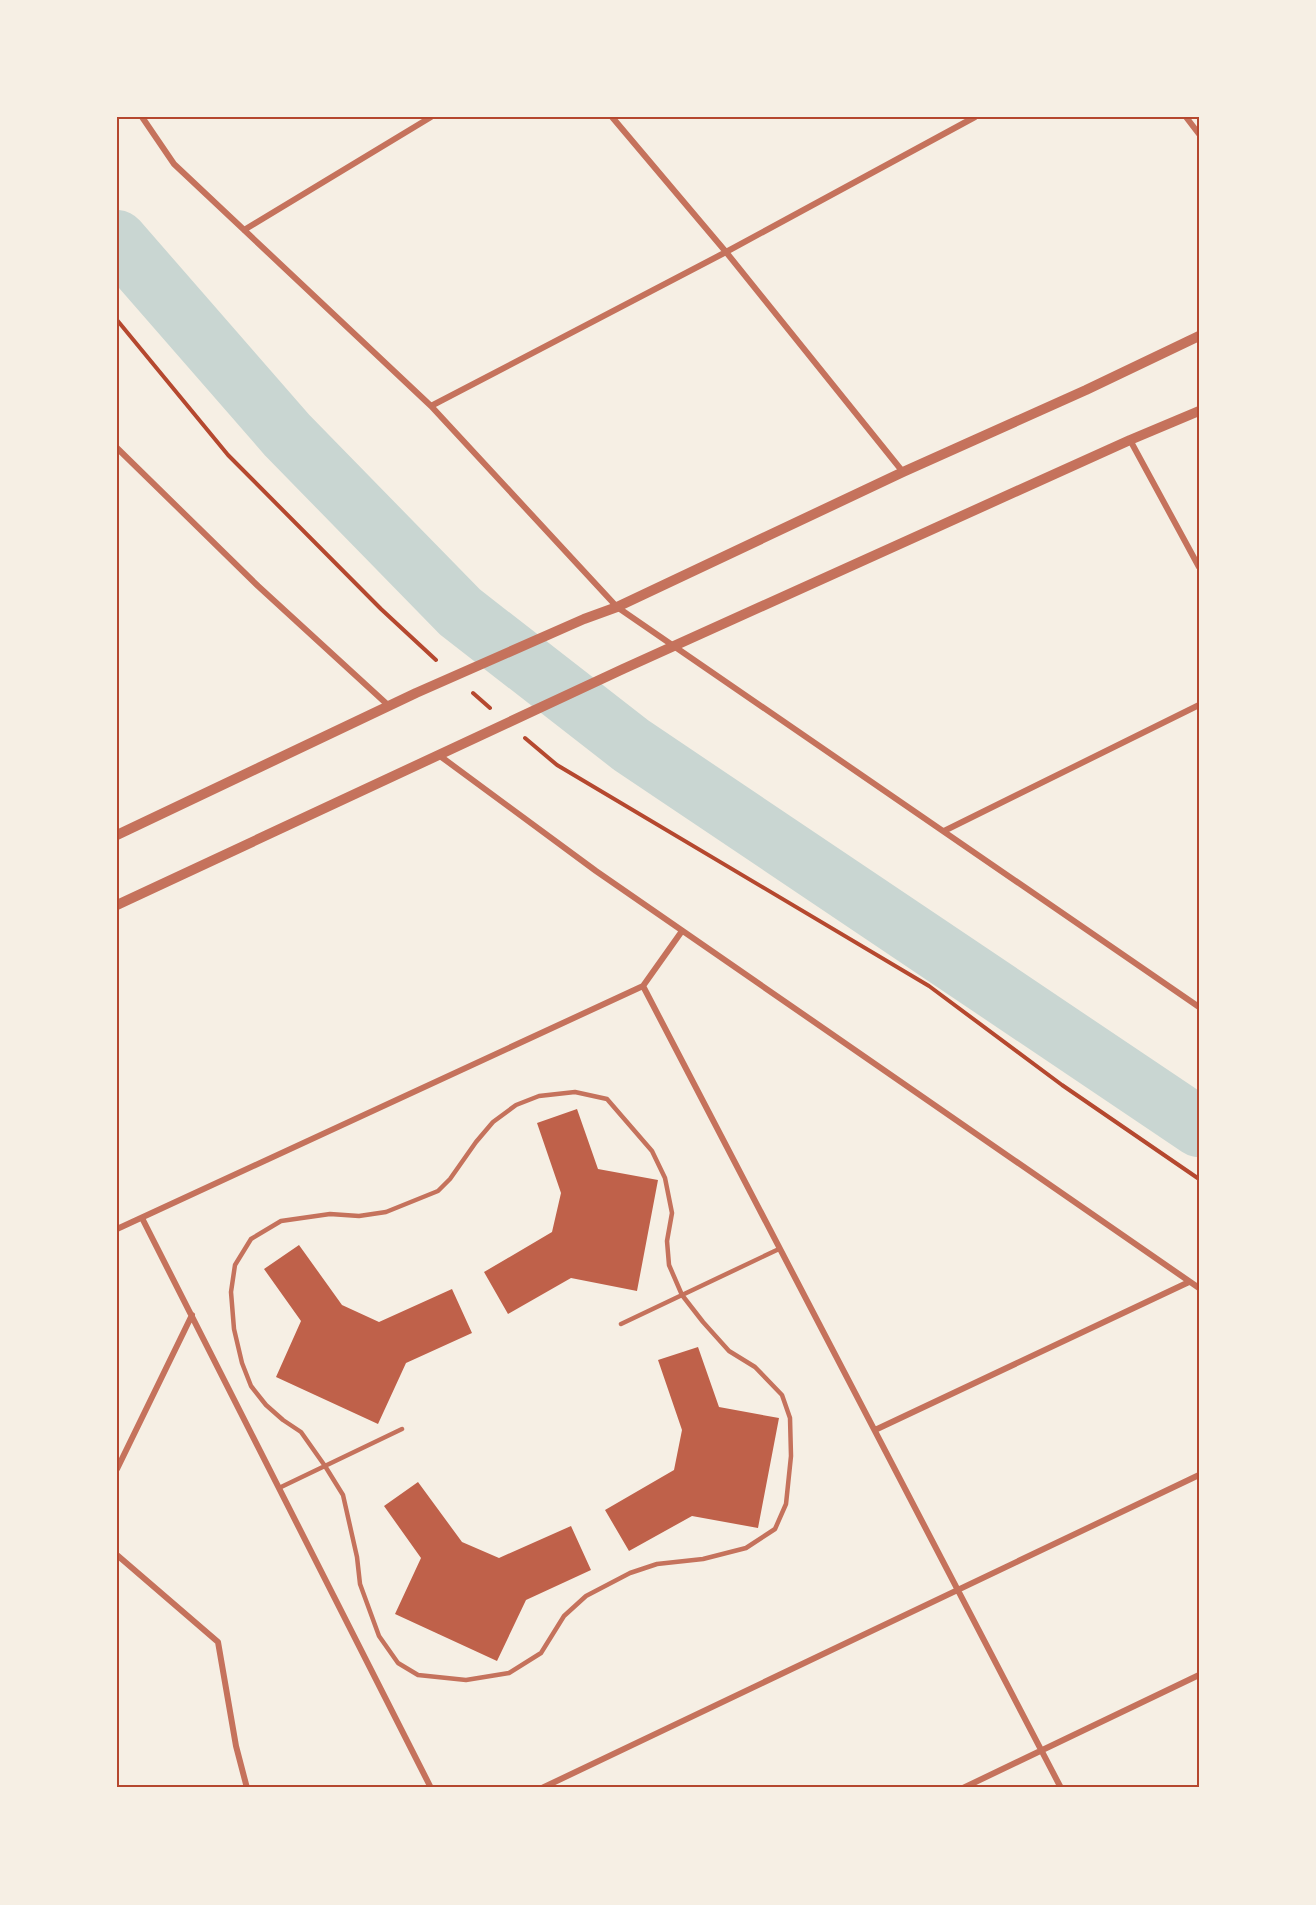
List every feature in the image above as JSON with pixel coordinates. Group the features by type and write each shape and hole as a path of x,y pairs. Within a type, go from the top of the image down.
{"street":[{"path":"142,117 174,164 431,406 617,608 1199,1007"},
{"path":"244,230 431,117"},
{"path":"612,117 726,252 903,472"},
{"path":"431,406 726,252 975,117"},
{"path":"1186,117 1199,134"},
{"path":"117,835 416,693 584,619 617,608 903,472 1086,390 1199,336"},
{"path":"117,905 623,669 1199,411"},
{"path":"1130,440 1199,567"},
{"path":"117,448 258,586 389,707"},
{"path":"944,831 1199,705"},
{"path":"440,756 596,871 1199,1288"},
{"path":"117,1229 643,986 682,931"},
{"path":"643,986 1061,1788"},
{"path":"142,1218 431,1788"},
{"path":"874,1430 1189,1282"},
{"path":"117,1469 192,1315"},
{"path":"542,1788 1199,1475"},
{"path":"117,1555 218,1642 236,1746 248,1788"},
{"path":"963,1788 1199,1675"}],"lane":[{"path":"575,1092 607,1099 652,1151 665,1178 672,1213 667,1241 669,1265 682,1295 729,1351 755,1367 782,1395 790,1418 791,1456 786,1504 775,1529 746,1548 703,1559 657,1564 630,1573 586,1596 564,1616 541,1653 509,1673 466,1680 418,1675 398,1663 379,1636 360,1584 357,1557 343,1495 325,1466 302,1432 283,1420 266,1405 251,1386 242,1363 234,1329 231,1292 235,1265 251,1239 281,1221 330,1214 359,1216 386,1212 438,1191 494,1122 516,1105 539,1096 575,1092"},
{"path":"621,1324 779,1249"},
{"path":"279,1488 402,1429"}],"path":[{"path":"117,320 228,454 381,609 440,663"},
{"path":"466,686 491,709"},
{"path":"524,737 557,765 929,986 1062,1085 1199,1179"}],"building":[{"path":"577,1109 598,1169 658,1180 637,1291 571,1278 508,1314 484,1272 552,1232 561,1193 537,1123"},
{"path":"299,1245 342,1305 379,1322 452,1289 472,1333 406,1363 378,1424 276,1377 301,1321 264,1269"},
{"path":"698,1347 719,1407 779,1418 758,1528 692,1516 629,1551 605,1510 674,1470 682,1430 658,1360"},
{"path":"418,1482 462,1542 499,1558 571,1526 591,1570 526,1600 497,1661 395,1614 421,1558 384,1506"}],"waterway":[{"path":"117,240 287,435 460,612 631,745 1199,1127"}]}
